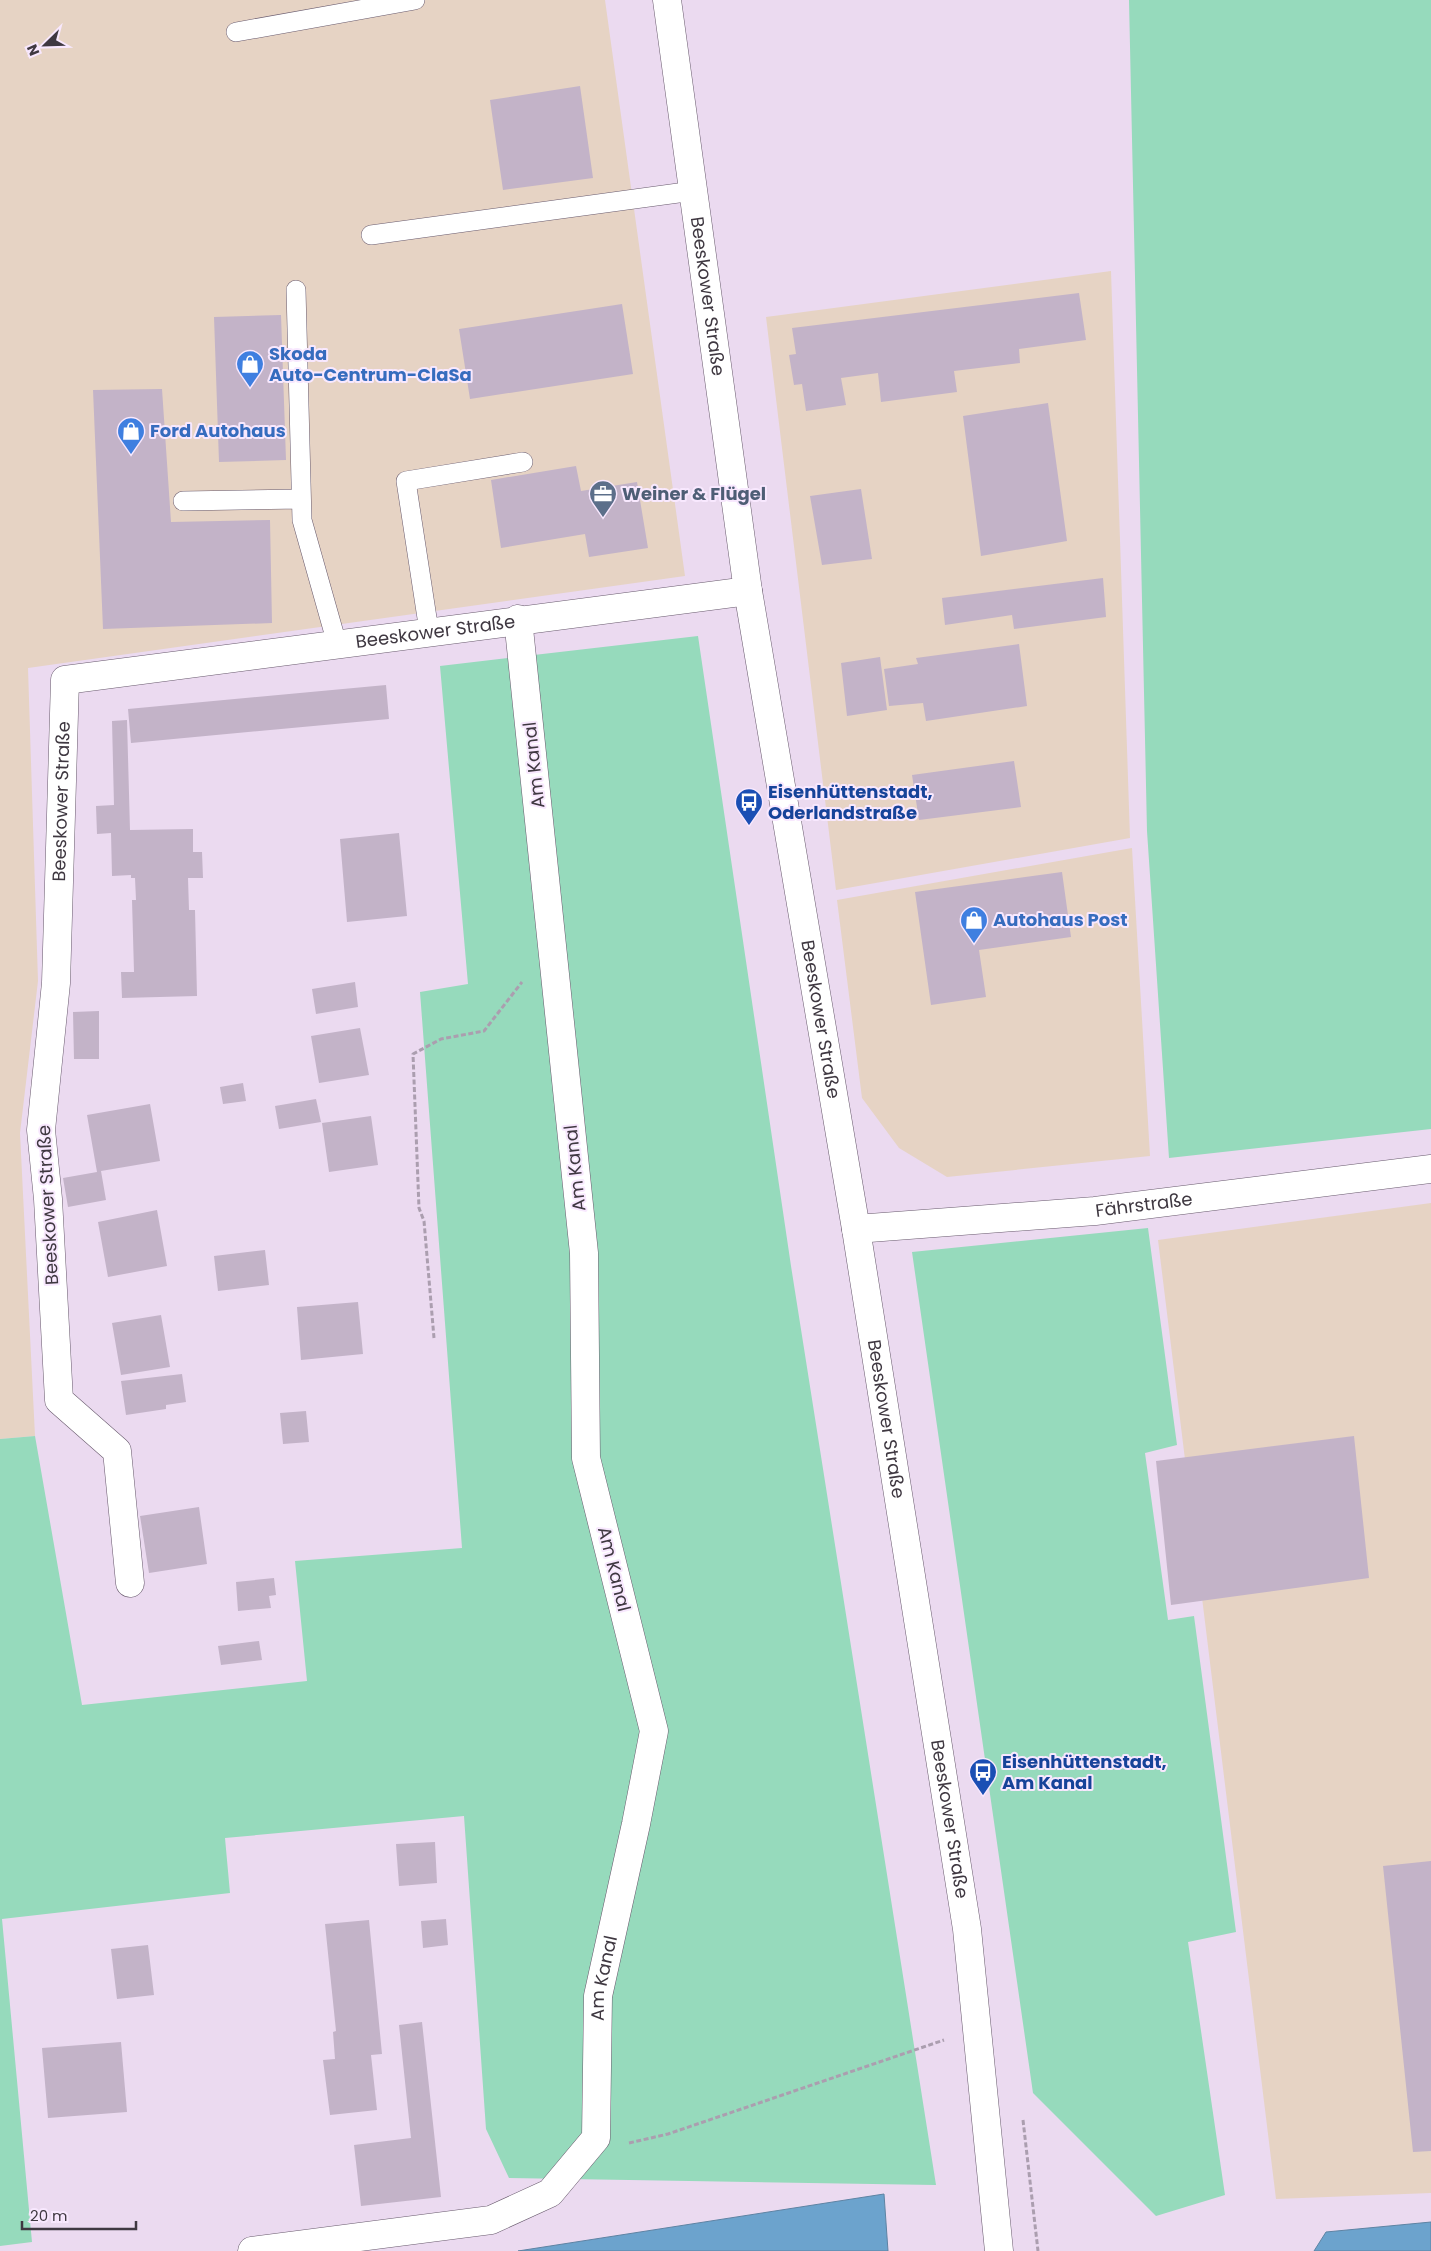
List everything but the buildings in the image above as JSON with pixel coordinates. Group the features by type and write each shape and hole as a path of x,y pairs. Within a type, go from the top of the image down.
{"street":[{"name":"Beeskower Straße","path":"667,0 748,591 856,1229 967,1929 999,2251"},
{"name":"Beeskower Straße","path":"130,1583 117,1451 59,1400 48,1199 41,1130 56,983 65,680 429,631 748,591"},
{"name":"Am Kanal","path":"252,2251 492,2220 550,2192 596,2138 598,1996 636,1824 654,1731 586,1458 584,1253 518,620"},
{"name":"Fährstraße","path":"856,1229 1095,1211 1431,1169"}],"lane":[{"path":"236,32 415,0"},
{"path":"370,235 693,191"},
{"path":"296,290 302,520 337,644"},
{"path":"429,631 406,480 523,462"},
{"path":"183,501 301,499"}],"path":[{"path":"434,1338 424,1221 419,1208 413,1054 441,1039 484,1030 525,978 551,938"},
{"path":"584,2152 668,2134 947,2040"},
{"path":"1032,2197 1038,2251"}],"shaded area":[{"path":"0,0 605,0 685,576 28,668 38,981 20,1133 35,1436 0,1439"},
{"path":"1111,271 1130,838 836,890 766,317"},
{"path":"1132,848 1150,1156 947,1177 899,1148 862,1098 837,900"},
{"path":"1431,1203 1431,2193 1276,2199 1158,1240"}],"green space":[{"path":"1129,0 1431,0 1431,1129 1169,1158 1147,831"},
{"path":"698,636 791,1266 936,2185 509,2178 486,2129 464,1816 225,1838 230,1893 2,1919 32,2242 0,2246 0,1439 35,1436 82,1705 307,1681 295,1561 462,1548 420,992 468,984 440,666"},
{"path":"1148,1228 1177,1445 1145,1453 1168,1620 1194,1616 1236,1932 1188,1942 1225,2195 1156,2216 1033,2093 912,1252"}],"water":[{"path":"884,2194 888,2251 518,2251"},
{"path":"1431,2222 1431,2251 1314,2251 1326,2232"}],"place":[{"name":"Skoda Auto-Centrum-ClaSa","path":"250,388"},
{"name":"Ford Autohaus","path":"131,455"},
{"name":"Weiner & Flügel","path":"603,518"},
{"name":"Eisenhüttenstadt, Oderlandstraße","path":"749,826"},
{"name":"Autohaus Post","path":"974,944"},
{"name":"Eisenhüttenstadt, Am Kanal","path":"983,1796"}]}
